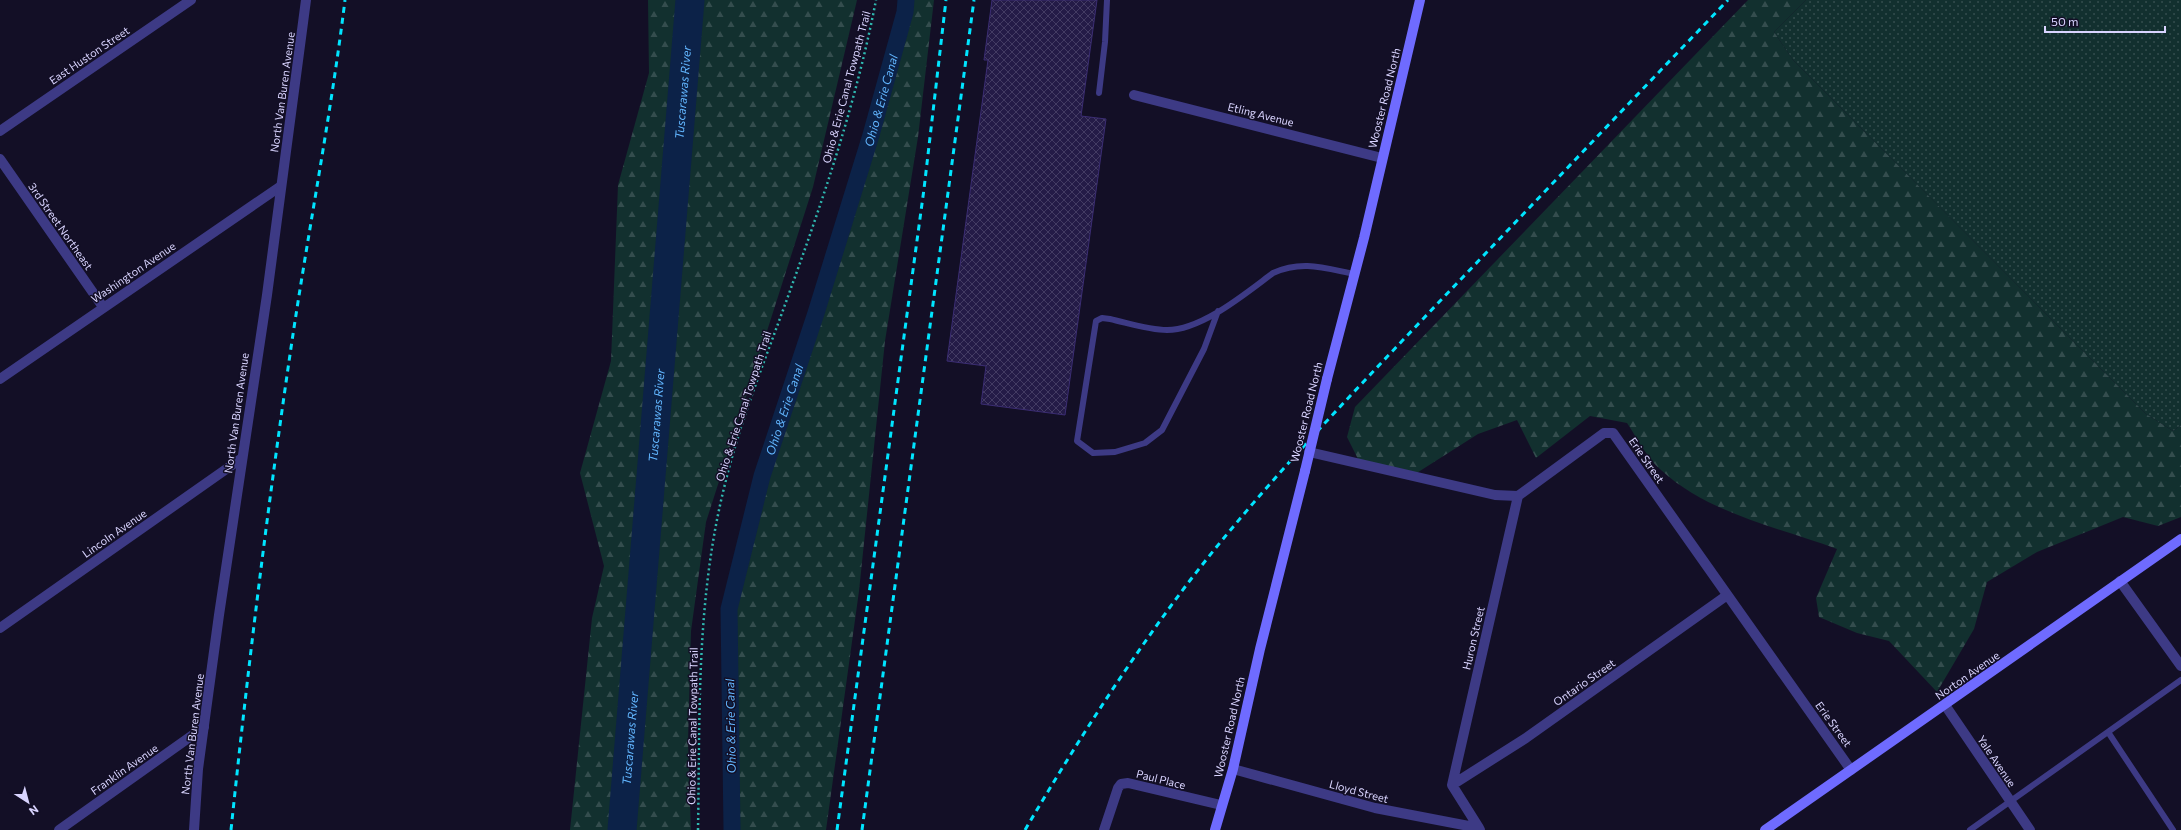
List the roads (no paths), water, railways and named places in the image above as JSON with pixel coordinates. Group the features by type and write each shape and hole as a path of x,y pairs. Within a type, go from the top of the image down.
{"main road":[{"name":"Wooster Road North","path":"1215,830 1221,804 1233,769 1260,648 1354,274 1420,0"},
{"name":"Norton Avenue","path":"1765,830 2181,539"}],"street":[{"name":"East Huston Street","path":"0,131 191,0"},
{"name":"North Van Buren Avenue","path":"194,830 204,727 306,0"},
{"name":"Etling Avenue","path":"1134,96 1382,158"},
{"name":"3rd Street Northeast","path":"0,159 102,307"},
{"name":"Washington Avenue","path":"0,379 102,307 281,186"},
{"name":"Erie Street","path":"1518,496 1604,432 1613,433 1726,596 1851,770"},
{"path":"1309,452 1496,495 1518,496"},
{"name":"Lincoln Avenue","path":"0,628 242,458"},
{"name":"Huron Street","path":"1452,785 1518,496"},
{"path":"2120,581 2181,666"},
{"name":"Ontario Street","path":"1452,785 1526,738 1726,596"},
{"name":"Yale Avenue","path":"1945,705 2030,830"},
{"name":"Franklin Avenue","path":"58,830 204,727"},
{"name":"Lloyd Street","path":"1233,769 1375,808 1480,829"},
{"name":"Paul Place","path":"1104,830 1118,788 1121,784 1128,783 1221,804"},
{"path":"1452,785 1480,829"}],"lane":[{"path":"1099,93 1105,42 1107,0"},
{"path":"1218,311 1204,348 1162,430 1145,443 1115,452 1093,453 1078,441 1096,321 1102,318 1166,330 1179,329 1196,324 1218,311 1273,273 1286,267 1299,265 1354,274"},
{"path":"1970,830 2181,680"},
{"path":"2108,732 2173,830"}],"waterway":[{"name":"Tuscarawas River","path":"622,830 690,0"},
{"name":"Ohio & Erie Canal","path":"732,830 729,609 762,476 816,313 871,135 905,12 906,0"}],"railway":[{"path":"231,830 251,647 275,463 292,341 345,0"},
{"path":"837,830 924,189 946,0"},
{"path":"862,830 974,0"},
{"path":"1025,830 1123,673 1188,583 1217,546 1310,439 1728,0"}]}
